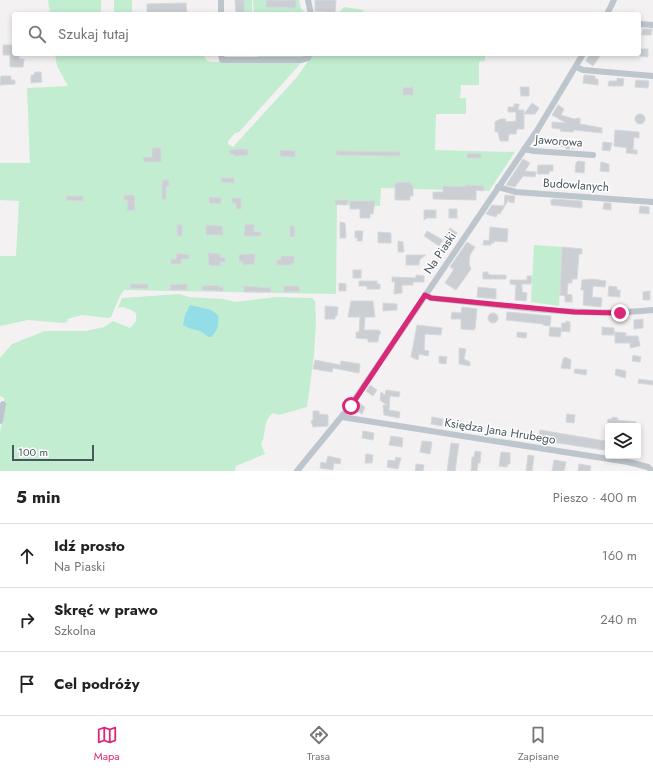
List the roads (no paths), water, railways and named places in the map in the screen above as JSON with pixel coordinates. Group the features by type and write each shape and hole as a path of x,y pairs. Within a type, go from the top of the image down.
{"street":[{"path":"221,0 221,12"},
{"path":"308,0 311,12"},
{"path":"607,12 614,0"},
{"path":"641,24 653,25"},
{"path":"222,56 222,60 302,60 308,58 309,56"},
{"name":"Na Piaski","path":"297,471 342,417 524,149 582,56"},
{"path":"576,67 583,70 653,76"},
{"name":"Jaworowa","path":"524,149 593,155"},
{"name":"Budowlanych","path":"498,187 516,192 653,202"},
{"path":"425,295 431,298 574,312 620,313 653,310"},
{"path":"0,421 3,404"},
{"name":"Księdza Jana Hrubego","path":"342,417 628,462 648,467 652,471"}],"water":[{"path":"190,305 211,310 218,315 218,327 211,337 183,325 185,315"}]}
